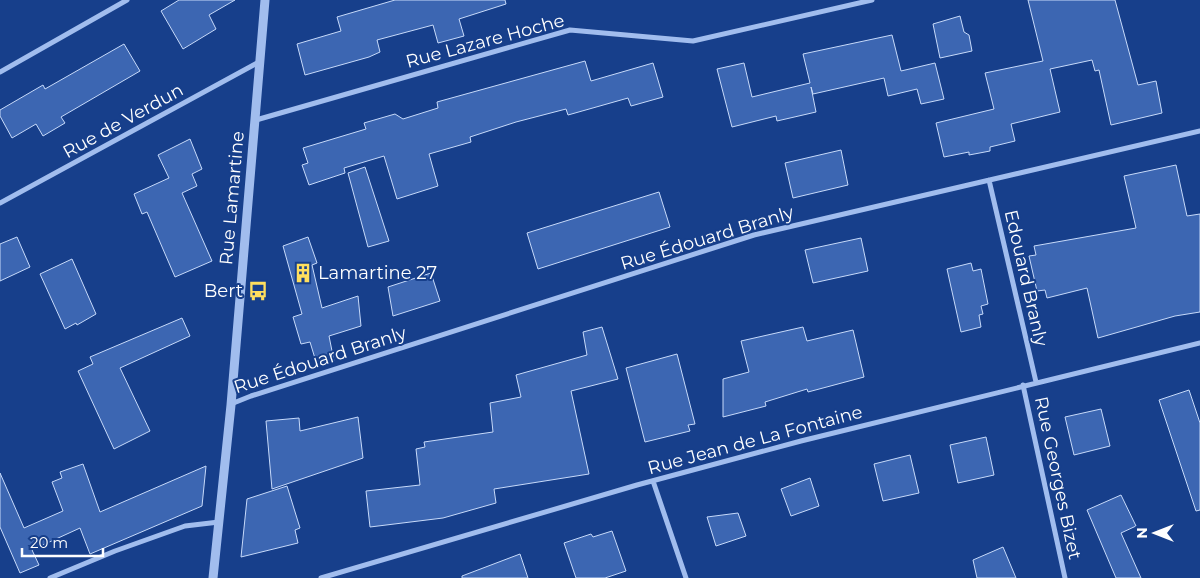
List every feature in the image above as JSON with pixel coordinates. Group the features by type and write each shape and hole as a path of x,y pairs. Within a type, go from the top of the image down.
{"street":[{"path":"0,72 127,0"},
{"name":"Rue Lamartine","path":"213,578 231,405 265,0"},
{"name":"Rue Lazare Hoche","path":"256,120 570,30 693,42 872,0"},
{"name":"Rue de Verdun","path":"0,203 259,62"},
{"name":"Rue Édouard Branly","path":"231,405 251,396 754,234 1200,131"},
{"name":"Edouard Branly","path":"989,180 1036,382"},
{"name":"Rue Jean de La Fontaine","path":"320,578 653,481 801,441 1200,343"},
{"name":"Rue Georges Bizet","path":"1024,385 1065,578"},
{"path":"653,481 686,578"},
{"path":"50,578 115,551 185,526 219,522"}],"building":[{"path":"179,0 235,0 209,15 216,29 183,49 161,11"},
{"path":"395,0 505,0 506,4 459,19 464,36 438,43 433,25 377,40 380,52 369,57 305,75 297,44 341,31 337,17"},
{"path":"1028,0 1115,0 1138,85 1156,81 1162,113 1111,125 1099,70 1095,71 1092,60 1050,69 1060,112 1011,124 1015,141 990,147 990,151 969,155 969,152 944,157 936,123 994,109 985,73 1043,61"},
{"path":"960,16 964,32 969,35 972,51 940,58 933,24"},
{"path":"892,35 901,71 935,63 944,99 921,104 917,89 888,96 884,78 813,94 811,87 816,112 777,121 776,116 732,127 717,69 744,63 752,97 810,83 803,54"},
{"path":"124,44 140,71 61,117 65,123 43,136 36,124 12,138 0,116 0,110 43,85 45,89"},
{"path":"585,61 591,81 653,63 663,97 631,106 628,98 568,115 566,109 516,122 470,137 471,142 429,154 438,186 397,199 384,156 344,168 345,173 309,185 302,165 308,163 303,148 366,129 364,123 395,114 403,119 438,108 437,102"},
{"path":"190,139 202,169 192,174 197,186 182,193 212,261 175,277 147,212 142,214 134,194 169,178 158,155"},
{"path":"841,150 848,185 793,198 785,163"},
{"path":"1176,165 1187,216 1200,214 1200,312 1175,316 1098,338 1087,288 1047,298 1045,290 1037,291 1029,256 1036,255 1034,246 1136,228 1124,176"},
{"path":"365,167 389,241 368,247 348,173"},
{"path":"659,192 670,227 538,269 527,233"},
{"path":"17,237 30,267 0,281 0,244"},
{"path":"308,237 317,263 312,265 322,308 358,296 361,326 329,336 334,361 317,365 310,342 301,344 293,317 302,314 283,246"},
{"path":"861,238 868,271 813,283 805,250"},
{"path":"72,259 96,314 77,325 76,323 65,329 40,274"},
{"path":"971,263 973,271 981,269 988,304 981,306 983,314 979,315 981,327 961,332 947,269"},
{"path":"431,273 440,301 393,316 388,287"},
{"path":"182,318 190,336 120,368 150,431 114,449 78,371 93,364 90,357"},
{"path":"602,327 618,379 571,391 589,474 494,489 496,503 443,518 370,527 366,491 420,485 416,449 425,447 424,442 493,432 490,403 521,397 516,375 587,355 583,332"},
{"path":"803,327 807,341 853,330 864,377 808,392 807,389 765,402 766,406 723,417 723,379 749,372 741,341"},
{"path":"677,354 695,424 688,425 690,431 645,442 626,368"},
{"path":"1189,390 1200,423 1200,510 1196,511 1159,400"},
{"path":"1101,409 1110,446 1074,455 1065,417"},
{"path":"358,417 363,458 272,489 266,421 299,418 300,431"},
{"path":"986,437 994,475 958,483 950,445"},
{"path":"910,455 919,493 883,501 874,464"},
{"path":"83,464 100,512 206,466 202,506 90,554 80,528 32,550 39,565 20,573 0,527 0,473 24,528 63,511 52,482 62,478 60,472"},
{"path":"810,478 819,506 791,516 781,489"},
{"path":"287,486 300,528 295,530 298,543 241,557 247,499"},
{"path":"1121,495 1136,526 1121,533 1141,578 1116,578 1087,510"},
{"path":"738,513 746,536 716,546 707,517"},
{"path":"612,531 626,571 605,578 576,578 564,543 591,534 593,537"},
{"path":"1003,547 1016,578 977,578 973,560"},
{"path":"520,554 528,578 462,578 462,576"}],"place":[{"name":"Lamartine 27","path":"303,273"},
{"name":"Bert","path":"258,291"}]}
